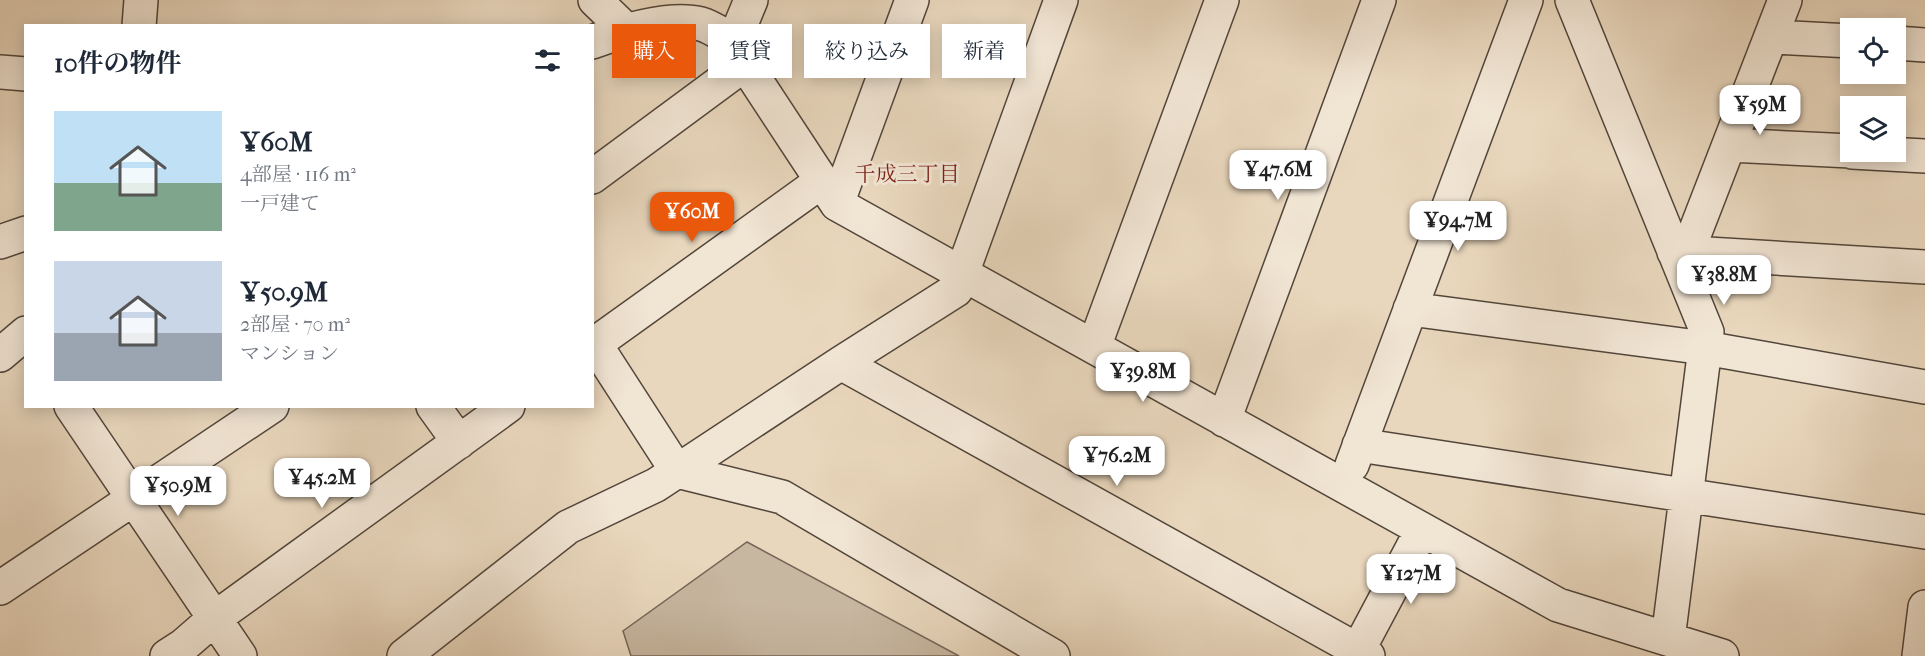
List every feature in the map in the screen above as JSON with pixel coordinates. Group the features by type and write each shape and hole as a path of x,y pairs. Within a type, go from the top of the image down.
{"street":[{"path":"139,24 141,0"},
{"path":"595,0 620,24"},
{"path":"746,24 751,0"},
{"path":"912,0 830,192 594,345 677,471 782,497 1053,656"},
{"path":"404,656 568,527 656,484 956,290 1061,0"},
{"path":"1094,347 1222,0"},
{"path":"1224,420 1379,0"},
{"path":"1344,486 1526,0"},
{"path":"1572,0 1680,252 1707,332 1668,639"},
{"path":"1680,252 1729,145 1785,0"},
{"path":"658,24 669,22 701,24 708,29"},
{"path":"594,41 612,35"},
{"path":"1771,37 1840,40"},
{"path":"1906,44 1925,45"},
{"path":"0,72 24,74"},
{"path":"594,175 709,78"},
{"path":"755,78 830,192 962,273 1558,605 1722,656"},
{"path":"1729,145 1840,151"},
{"path":"1906,155 1925,156"},
{"path":"0,242 24,234"},
{"path":"1680,252 1925,267"},
{"path":"1410,309 1705,348 1925,387"},
{"path":"841,363 1360,654 1422,530"},
{"path":"72,408 240,656"},
{"path":"0,588 269,408"},
{"path":"435,408 459,442"},
{"path":"167,656 184,645 215,618 505,408"},
{"path":"1359,445 1925,532"},
{"path":"1919,656 1925,607"}],"shaded area":[{"path":"747,542 959,656 631,656 623,631"}],"district":[{"name":"千成三丁目","path":"907,174"}]}
